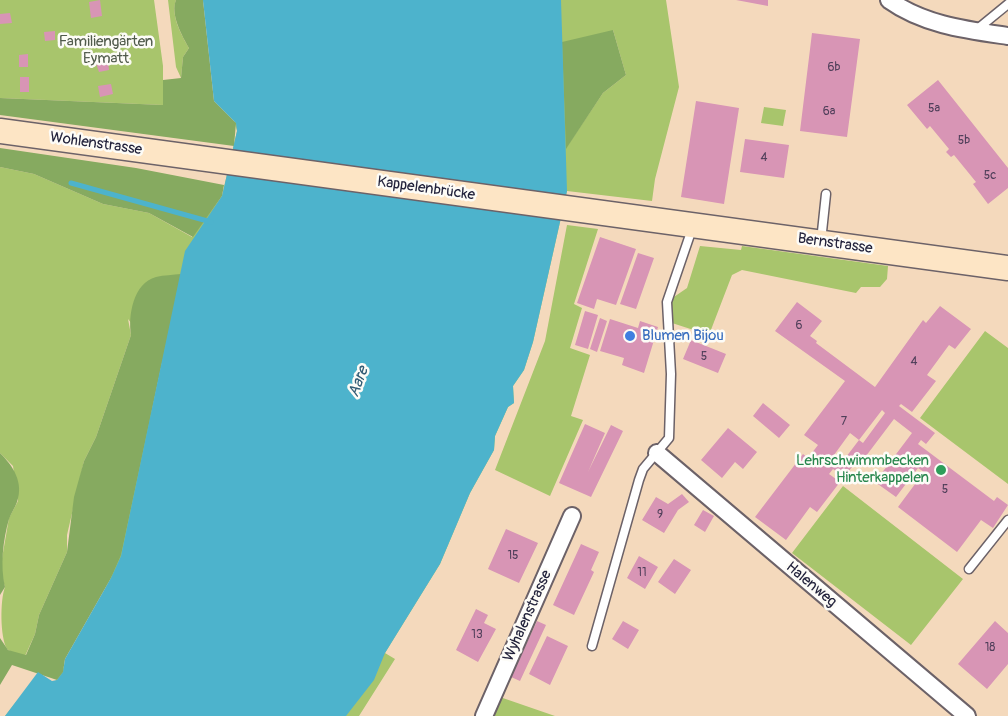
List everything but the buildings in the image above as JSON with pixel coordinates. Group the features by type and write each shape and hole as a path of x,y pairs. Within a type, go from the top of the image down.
{"main road":[{"name":"Wohlenstrasse","path":"0,131 191,157"},
{"name":"Kappelenbrücke","path":"191,157 662,222"},
{"name":"Bernstrasse","path":"662,222 821,241 1008,268"}],"street":[{"path":"889,0 926,19 975,31 1008,36"},
{"name":"Halenweg","path":"657,453 967,716"},
{"name":"Wyhalenstrasse","path":"484,716 572,516"}],"lane":[{"path":"975,31 1008,4"},
{"path":"821,241 826,194"},
{"path":"592,646 632,498 643,470 669,438 671,375 667,302 693,226"},
{"path":"969,569 1008,520"}],"green space":[{"name":"Familiengärten Eymatt","path":"0,0 154,0 163,66 163,105 0,98"},
{"path":"168,0 176,0 176,19 189,48 183,57 181,78 176,67"},
{"path":"176,0 203,0 214,101 236,123 234,146 0,115 0,98 163,105 163,80 181,78 183,57 189,48 176,18"},
{"path":"203,0 666,0 679,87 655,179 652,201 567,191 533,342 524,370 513,386 514,403 508,407 495,436 494,450 470,493 440,564 385,653 395,659 359,716 5,716 16,702 57,680 111,578 163,363 128,319 131,335 96,437 84,461 67,535 67,552 39,615 35,634 25,656 11,652 7,649 3,636 2,609 5,587 0,570 9,518 18,501 13,466 0,453 0,167 34,174 103,204 149,213 192,237 222,196 237,131","holes":["613,30 626,75 603,93 566,148"]},
{"path":"613,30 626,75 603,93 566,149 562,42"},
{"path":"764,107 786,110 783,126 761,123"},
{"path":"0,148 136,168 224,185 222,196 193,237 149,213 103,204 34,174 0,167"},
{"path":"567,225 598,229 574,304 582,308 570,348 590,355 571,416 583,420 550,496 495,470 545,341"},
{"path":"700,246 741,250 742,246 888,266 887,279 880,287 861,287 856,293 742,270 732,275 709,335 672,323 671,299 687,288"},
{"path":"181,274 121,555 111,578 65,659 63,672 57,680 12,665 0,685 0,638 8,650 26,655 35,634 39,615 67,552 74,497 84,461 96,437 131,335 130,319 137,293 148,280"},
{"path":"985,331 1008,348 1008,484 920,418"},
{"path":"0,453 16,475 19,495 5,536 2,562 5,587 0,595"},
{"path":"843,486 963,579 911,645 792,553"},
{"path":"497,696 555,716 488,716"}],"water":[{"name":"Aare","path":"203,0 561,0 567,191 533,342 524,370 513,386 514,403 508,407 495,436 494,450 470,493 440,564 385,653 374,680 346,716 5,716 38,672 52,681 57,680 63,672 65,659 121,556 185,251 222,196 237,131 236,123 214,101"}],"waterway":[{"path":"71,183 211,222"}],"place":[{"name":"Blumen Bijou","path":"630,336"},
{"name":"Lehrschwimmbecken Hinterkappelen","path":"941,470"}]}
